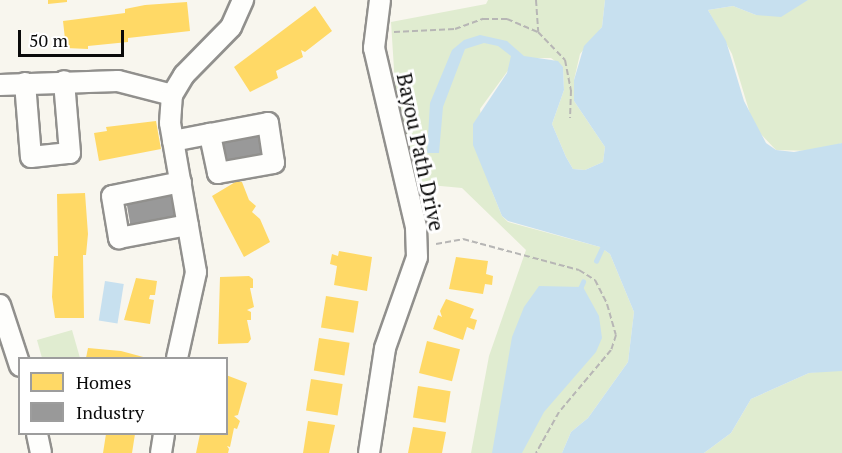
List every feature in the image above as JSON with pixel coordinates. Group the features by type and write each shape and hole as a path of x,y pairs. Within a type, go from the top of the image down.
{"street":[{"path":"177,357 196,272 173,141 172,95 184,75 231,27 243,0"},
{"name":"Bayou Path Drive","path":"369,453 386,348 417,257 416,227 374,48 380,0"},
{"path":"0,85 64,81 118,81 172,95"},
{"path":"25,83 31,157 70,153 64,81"},
{"path":"173,141 210,134"},
{"path":"181,182 112,196 119,238 188,225"},
{"path":"0,304 18,360"},
{"path":"37,435 41,453"},
{"path":"161,453 164,435"}],"path":[{"path":"536,0 538,32"},
{"path":"386,32 455,29 483,19 507,19 538,32 565,60 571,90 570,118"},
{"path":"436,244 463,239 579,270 595,280 608,304 615,335 611,350 559,411 536,453"}],"green space":[{"path":"488,0 605,0 602,27 580,54 574,80 574,101 605,147 603,162 585,170 573,169 566,157 552,124 564,90 563,67 551,58 517,58 480,109 491,189 502,216 508,222 600,247 610,254 634,312 628,362 588,418 571,432 562,453 471,453 489,356 526,250 462,188 419,184 395,85 391,22 486,4"},
{"path":"808,0 842,0 842,143 815,151 776,150 754,127 732,54 708,10 733,6 756,15"},
{"path":"72,330 80,357 42,357 37,340"},
{"path":"842,371 842,453 704,453 731,433 751,399 809,373"}],"water":[{"path":"605,0 808,0 781,17 756,15 733,6 708,10 726,41 744,101 766,143 776,150 794,152 842,143 842,371 809,373 751,399 731,433 704,453 562,453 571,432 588,418 628,362 634,312 610,254 600,247 508,221 502,216 473,145 473,124 507,73 511,56 498,46 484,43 465,49 443,107 439,153 427,153 430,103 452,50 464,40 480,35 507,41 524,56 558,61 563,67 564,90 552,124 566,157 573,169 585,170 603,162 605,147 574,101 574,80 584,46 602,27"},
{"path":"105,281 124,284 118,323 99,321"},
{"path":"539,286 583,287 599,316 602,338 596,352 544,412 522,453 492,453 512,337 524,307"}],"building: Homes":[{"path":"48,0 67,0 67,2 48,4"},
{"path":"187,2 190,31 128,38 128,42 88,46 88,49 66,48 63,21 125,13 125,9 145,5"},
{"path":"315,6 332,31 305,52 301,50 303,57 276,71 278,78 250,92 234,67"},
{"path":"156,121 161,149 99,161 94,133 107,131 106,127"},
{"path":"237,181 242,182 249,200 256,206 252,212 260,219 270,242 244,257 212,196"},
{"path":"85,193 88,234 86,255 83,255 84,318 55,318 52,297 54,256 58,256 57,194"},
{"path":"339,251 372,257 367,291 334,285 337,266 330,264 332,254 338,256"},
{"path":"456,257 488,261 486,274 493,276 492,285 485,284 483,294 449,289"},
{"path":"249,276 253,279 253,288 250,288 254,307 247,310 251,312 251,320 247,320 251,339 248,343 218,344 220,277"},
{"path":"136,278 157,281 155,295 150,295 149,299 154,300 150,324 124,320"},
{"path":"326,296 359,301 354,333 321,328"},
{"path":"446,299 474,309 470,318 477,320 474,330 467,327 463,340 433,329 438,315 442,317 440,311"},
{"path":"319,338 350,343 344,375 314,371"},
{"path":"427,341 460,349 452,381 419,373"},
{"path":"88,348 121,351 143,357 86,357"},
{"path":"228,376 247,383 238,415 234,416 240,421 237,429 234,428 230,447 227,446 228,453 196,453 200,435 228,435"},
{"path":"311,379 343,384 338,416 306,411"},
{"path":"418,386 451,391 446,423 413,418"},
{"path":"308,421 335,425 329,453 303,453"},
{"path":"413,427 446,432 442,453 408,453"},
{"path":"106,435 135,435 132,453 103,453"}],"building: Industry":[{"path":"258,131 263,158 226,164 222,137"},
{"path":"173,190 178,218 131,226 126,198"}],"waterway":[{"path":"596,261 604,244"},
{"path":"579,291 583,282"}]}
